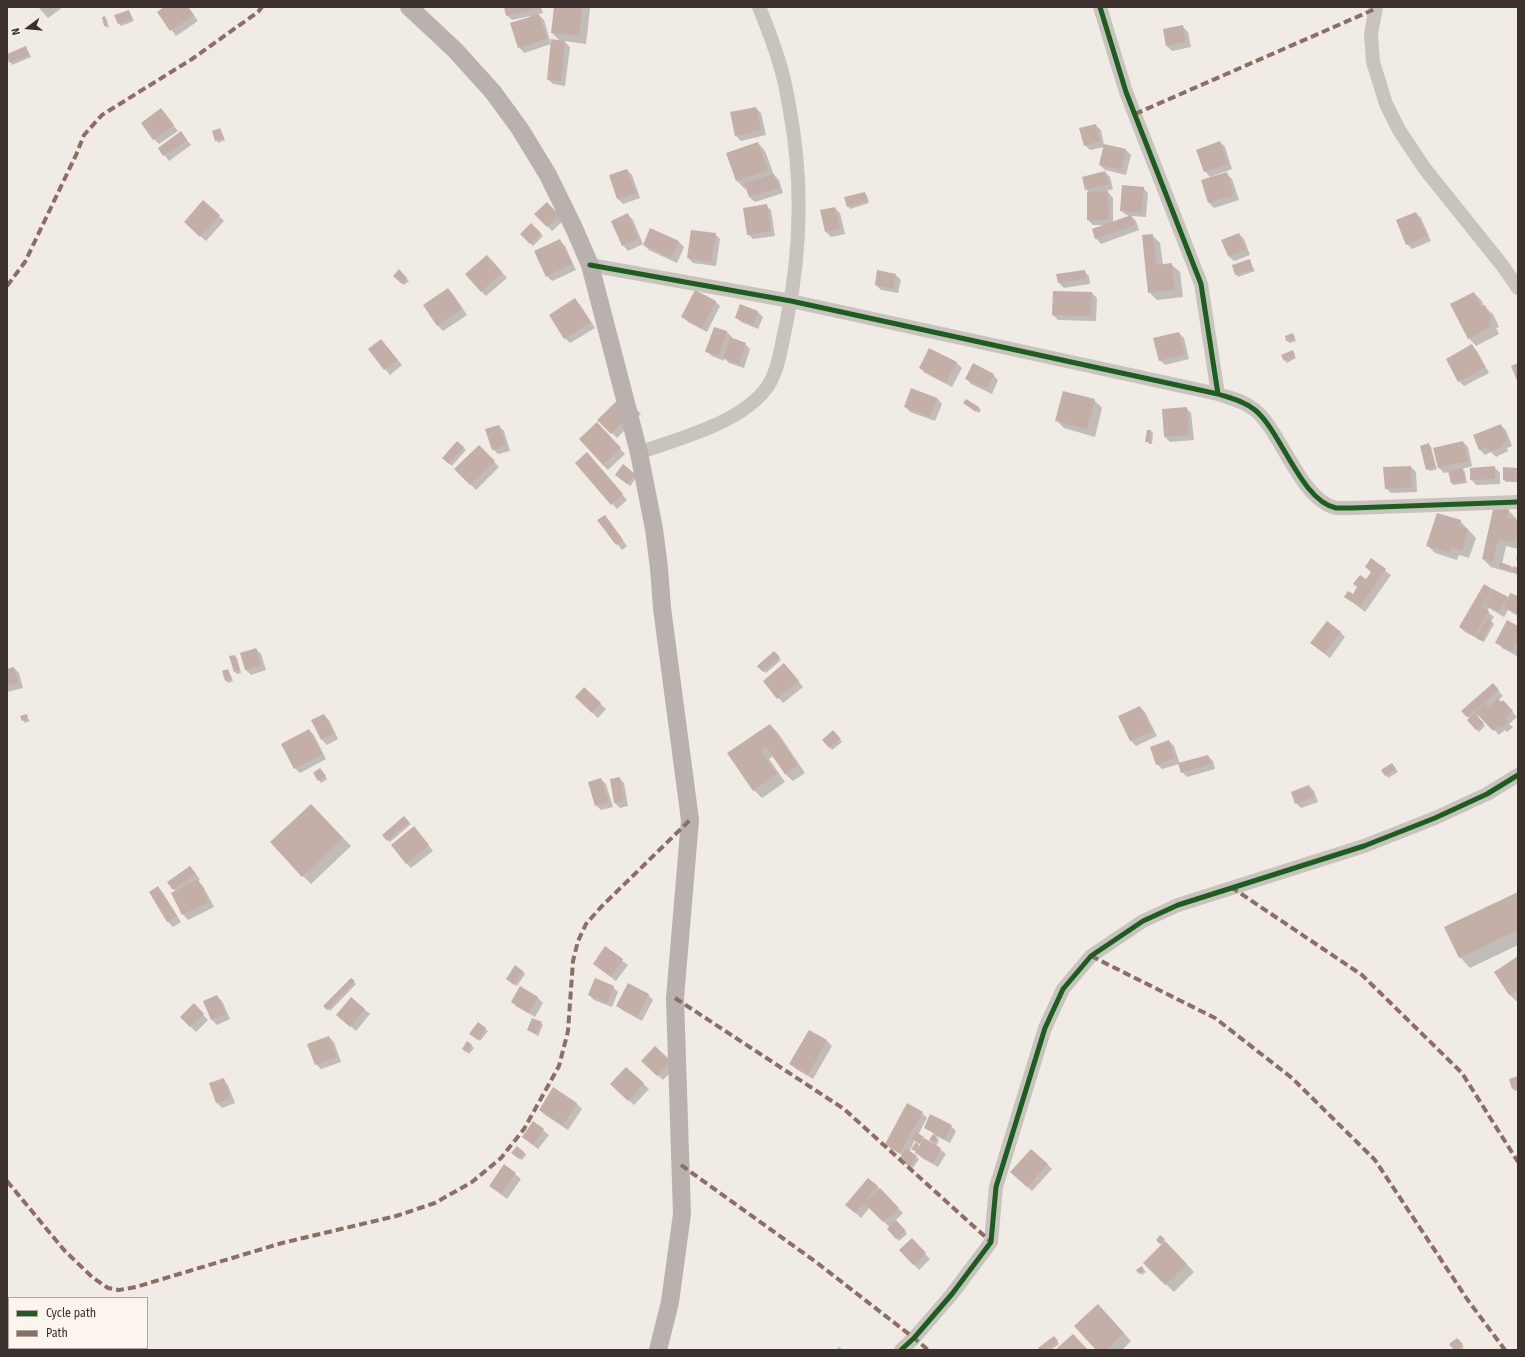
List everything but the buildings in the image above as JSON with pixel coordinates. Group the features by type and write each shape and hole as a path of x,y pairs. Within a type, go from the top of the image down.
{"main road":[{"path":"409,7 454,50 493,92 520,129 548,175 590,265 639,453 655,537 662,608 690,820 675,998 682,1214 670,1302 658,1350"}],"street":[{"path":"639,453 714,426 731,418 750,405 765,390 777,368 791,301 798,245 799,199 796,145 783,76 759,7"},
{"path":"1100,7 1126,92 1201,284 1218,394"},
{"path":"1376,7 1371,34 1373,62 1386,104 1399,130 1425,169 1502,265 1518,288"},
{"path":"590,265 791,301 1218,394 1236,400 1255,410 1272,430 1310,488 1326,504 1336,508 1518,502"},
{"path":"901,1350 914,1338 952,1294 991,1242 996,1187 1045,1028 1063,989 1091,956 1143,921 1178,905 1364,846 1442,815 1487,794 1518,775"}],"marked path":[{"path":"7,286 25,262 84,135 102,115 192,59 258,12 262,7"},
{"path":"1135,114 1375,9"},
{"path":"7,1181 64,1250 92,1277 108,1288 119,1290 136,1287 282,1243 396,1216 435,1203 472,1182 501,1158 524,1129 559,1066 568,1031 573,961 578,941 586,924 602,906 690,820"},
{"path":"1231,887 1362,975 1462,1073 1518,1162"},
{"path":"1091,956 1215,1018 1292,1078 1375,1160 1467,1299 1505,1350"},
{"path":"675,998 844,1109 991,1242"},
{"path":"681,1165 816,1262 928,1350"}],"cycle path":[{"path":"1100,7 1126,92 1201,284 1218,394"},
{"path":"590,265 791,301 1232,398 1251,407 1265,420 1312,493 1324,503 1336,508 1518,502"},
{"path":"901,1350 914,1338 952,1294 991,1242 996,1187 1045,1028 1063,989 1091,956 1143,921 1178,905 1364,846 1435,818 1487,794 1518,775"}]}
